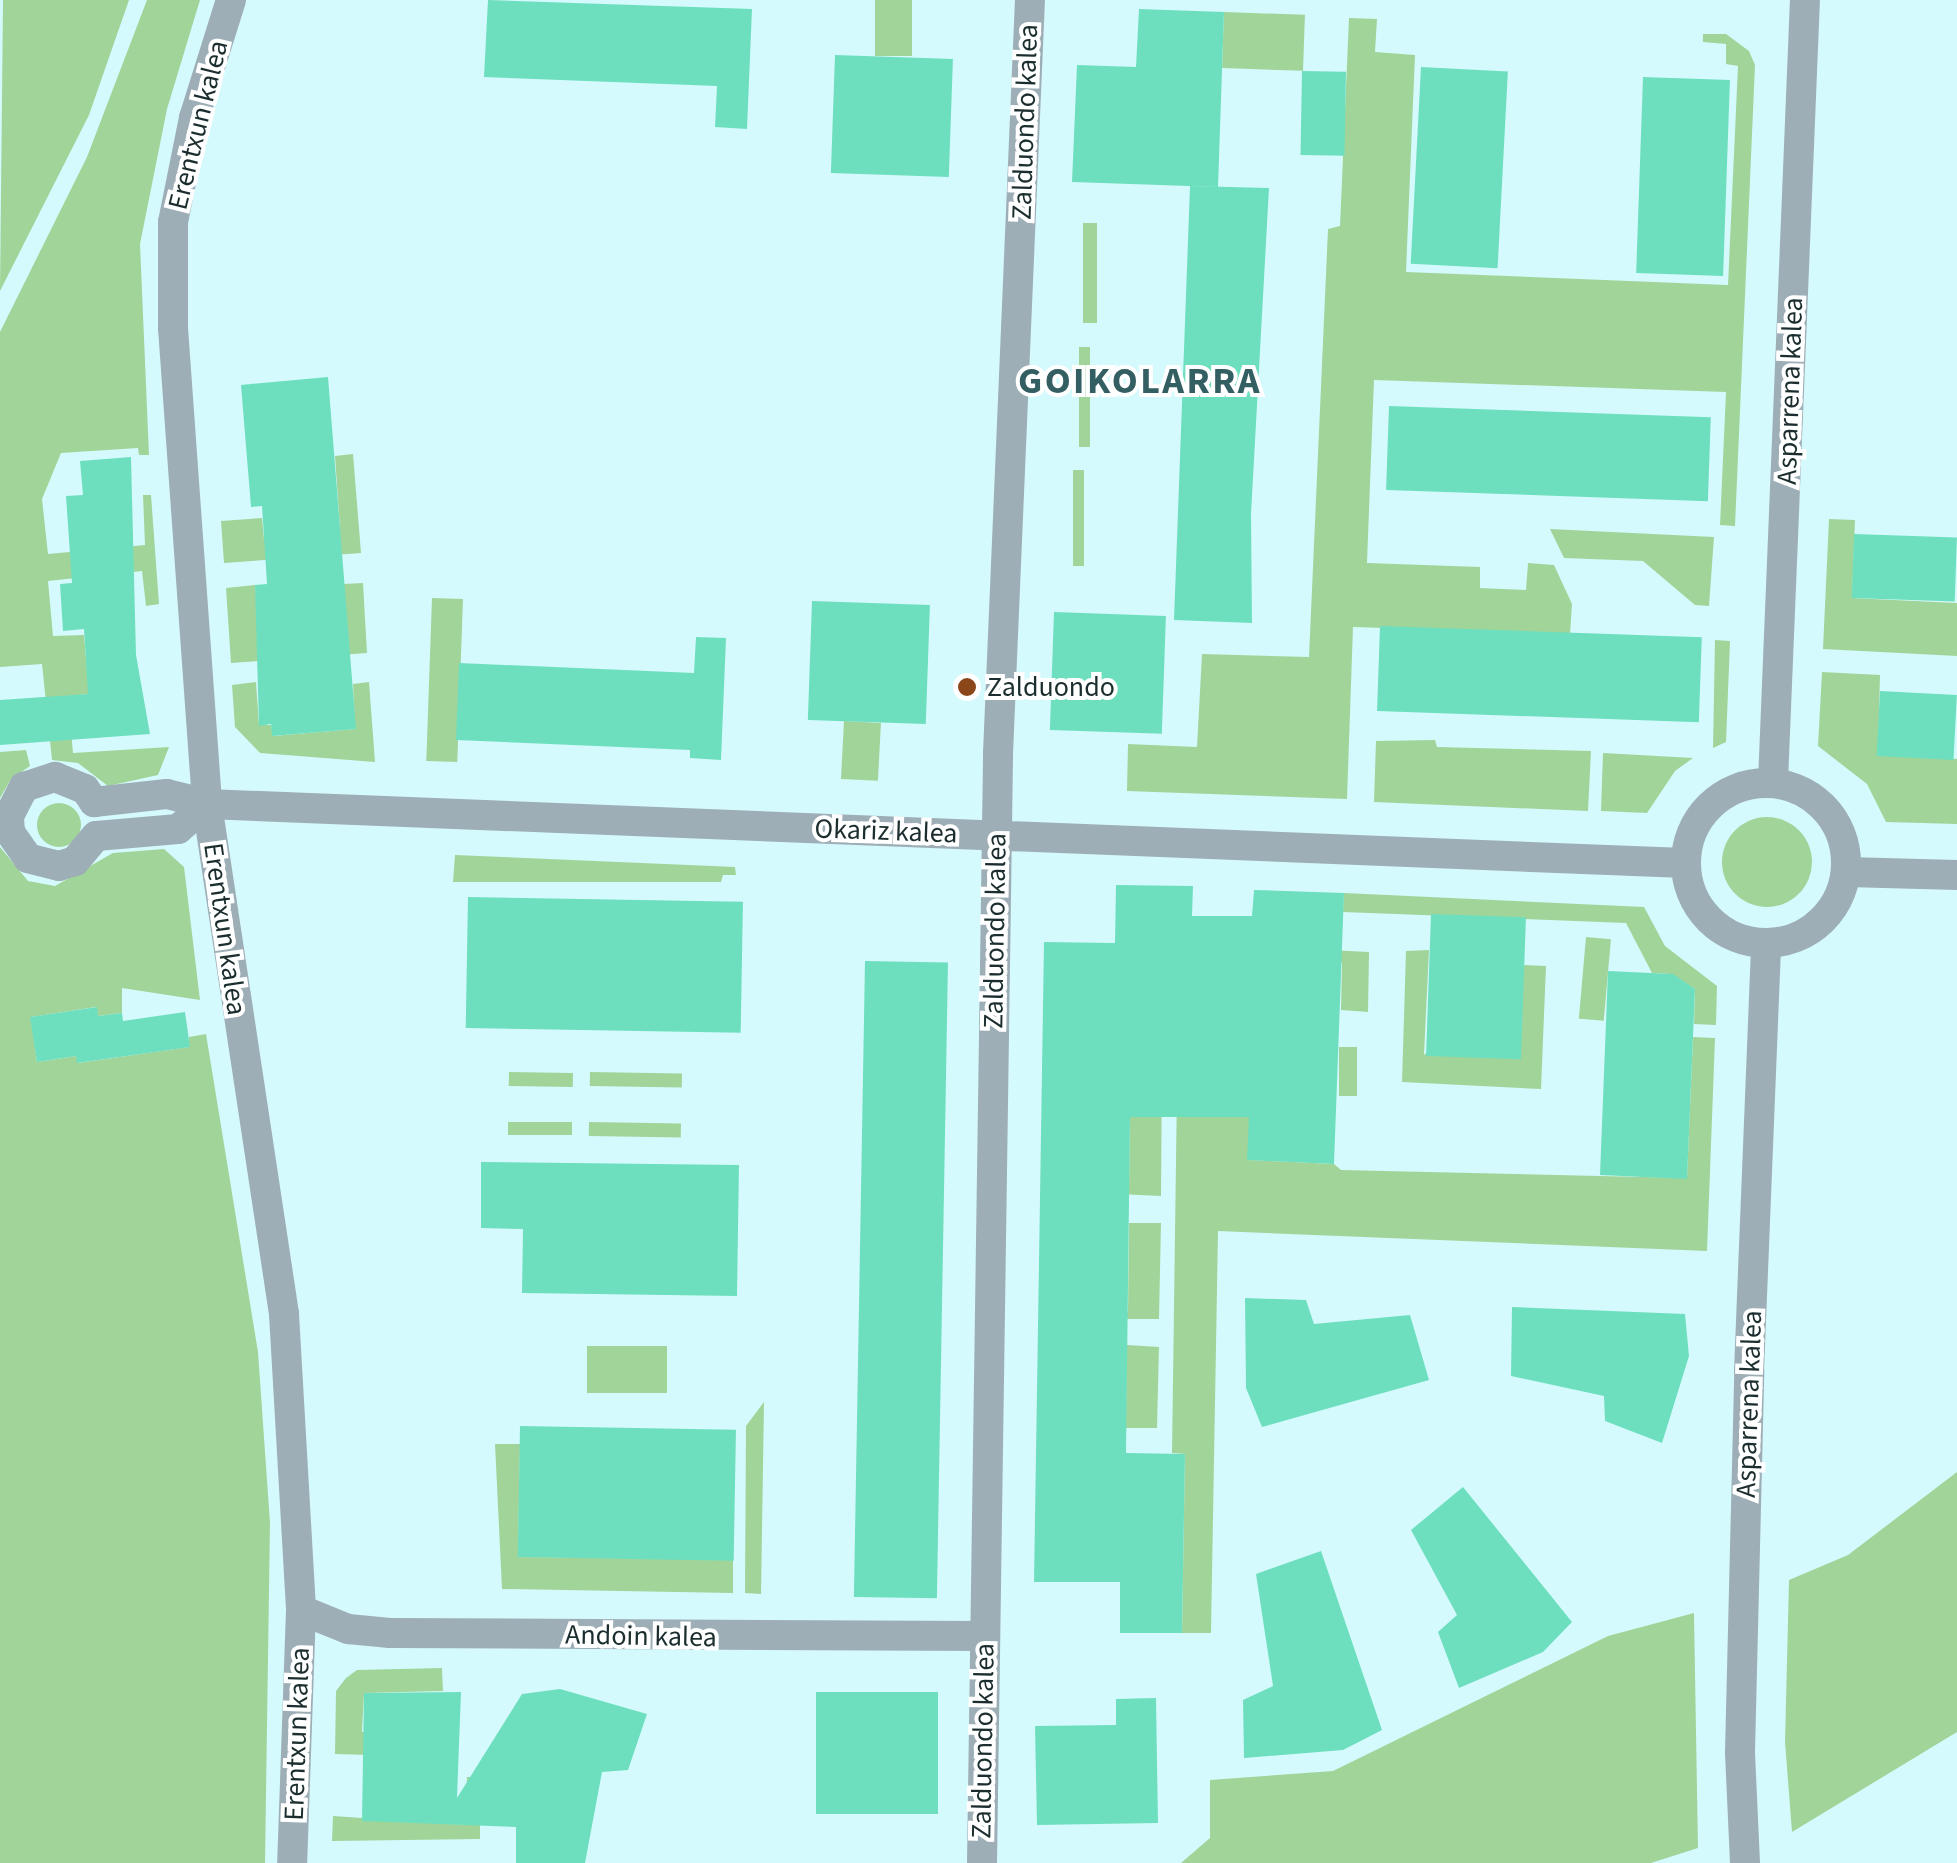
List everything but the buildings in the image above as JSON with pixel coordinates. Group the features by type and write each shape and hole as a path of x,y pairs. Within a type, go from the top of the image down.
{"street":[{"name":"Erentxun kalea","path":"230,0 194,118 173,222 172,328 207,804 284,1314 301,1610 292,1863"},
{"name":"Zalduondo kalea","path":"982,1863 996,834 1030,0"},
{"name":"Asparrena kalea","path":"1774,782 1805,0"},
{"name":"Okariz kalea","path":"207,804 178,829 96,836 74,861 59,866 28,858 10,832 9,816 24,787 55,777 70,780 94,802 167,794 207,804 1685,863"},
{"path":"1774,782 1800,789 1827,809 1844,838 1847,872 1838,900 1820,924 1795,939 1766,944 1735,938 1708,920 1691,894 1685,863 1689,838 1719,797 1774,782"},
{"path":"1847,872 1957,875"},
{"name":"Asparrena kalea","path":"1745,1863 1740,1752 1748,1410 1766,944"},
{"name":"Andoin kalea","path":"301,1610 348,1629 390,1633 984,1636"}],"green space":[{"path":"3,0 129,0 89,115 0,291"},
{"path":"147,0 200,0 167,109 140,244 149,455 139,455 138,448 61,453 42,499 48,554 145,545 143,495 151,495 159,604 146,606 142,571 48,581 53,636 84,635 89,694 68,696 73,753 169,747 158,775 108,786 78,763 52,760 42,664 0,667 0,332 87,157"},
{"path":"875,0 912,0 912,56 875,56"},
{"path":"1224,12 1305,15 1303,71 1222,68"},
{"path":"1349,18 1377,19 1375,52 1415,55 1406,272 1728,285 1738,66 1726,64 1726,44 1703,42 1703,34 1726,34 1749,51 1755,65 1735,526 1720,525 1726,392 1374,380 1367,563 1480,567 1480,588 1526,590 1528,563 1554,565 1572,604 1570,634 1353,627 1347,799 1127,791 1128,744 1197,747 1202,654 1309,657 1328,229 1340,226"},
{"path":"1083,223 1097,223 1097,323 1083,323"},
{"path":"1079,347 1090,347 1090,447 1079,447"},
{"path":"353,454 361,553 224,563 221,521 262,518 264,539 340,529 335,456"},
{"path":"1073,470 1084,470 1084,566 1073,566"},
{"path":"1829,519 1855,520 1852,598 1957,603 1957,656 1823,649"},
{"path":"1550,529 1714,537 1709,606 1695,605 1643,561 1564,558"},
{"path":"363,583 367,653 231,663 226,588 255,585 259,632 343,584"},
{"path":"432,598 463,599 457,762 426,761"},
{"path":"1715,640 1730,641 1726,742 1713,748"},
{"path":"1822,672 1880,675 1878,755 1957,759 1957,824 1886,822 1867,784 1818,746"},
{"path":"256,682 259,725 271,725 273,736 355,729 353,684 369,682 375,762 260,753 235,727 232,685"},
{"path":"844,721 881,723 878,781 841,779"},
{"path":"1435,740 1437,747 1591,751 1588,811 1374,802 1376,741"},
{"path":"26,750 30,766 11,779 0,798 0,752"},
{"path":"1603,753 1693,758 1675,771 1647,813 1601,811"},
{"path":"59,803 74,810 81,825 74,840 59,847 44,840 37,825 44,810"},
{"path":"1767,817 1799,830 1812,862 1799,894 1767,907 1735,894 1722,862 1735,830"},
{"path":"0,847 28,881 55,886 113,853 164,849 184,867 200,1000 122,988 122,1013 98,1016 96,1007 31,1017 37,1062 76,1056 78,1063 189,1047 189,1037 206,1034 258,1352 270,1523 265,1863 0,1863"},
{"path":"455,855 735,867 736,875 723,875 721,882 453,882"},
{"path":"1344,893 1644,907 1665,946 1717,986 1716,1025 1694,1024 1695,989 1671,974 1652,973 1626,923 1343,912"},
{"path":"1586,937 1611,939 1604,1021 1579,1019"},
{"path":"1252,946 1369,952 1368,1012 1341,1010 1342,963 1256,960 1248,1160 1334,1164 1341,1170 1687,1178 1693,1037 1715,1038 1707,1251 1218,1231 1211,1633 1182,1633 1185,1454 1172,1453 1177,1088 1190,1117 1205,1117"},
{"path":"1429,950 1424,1055 1523,965 1546,966 1541,1089 1402,1082 1406,951"},
{"path":"1339,1047 1357,1047 1357,1096 1339,1096"},
{"path":"1162,1059 1161,1196 1118,1194 1129,1187 1130,1108"},
{"path":"509,1072 573,1073 573,1087 509,1086"},
{"path":"590,1072 682,1074 682,1088 590,1086"},
{"path":"508,1122 572,1122 572,1135 508,1135"},
{"path":"589,1122 681,1124 681,1138 589,1136"},
{"path":"1129,1223 1161,1223 1159,1319 1116,1319 1128,1311"},
{"path":"1127,1345 1159,1347 1157,1428 1115,1428 1126,1418"},
{"path":"587,1346 667,1346 667,1393 587,1393"},
{"path":"764,1402 761,1594 745,1593 746,1426"},
{"path":"495,1444 520,1444 518,1557 733,1559 733,1593 502,1589"},
{"path":"1957,1472 1957,1732 1792,1832 1785,1742 1789,1580 1848,1555"},
{"path":"1694,1613 1698,1848 1651,1863 1181,1863 1210,1838 1210,1780 1333,1771 1608,1636"},
{"path":"442,1668 443,1691 364,1693 362,1732 441,1736 439,1757 335,1754 336,1691 346,1678 357,1670"},
{"path":"467,1777 480,1777 480,1839 332,1841 333,1816 465,1825"}],"place":[{"name":"Zalduondo","path":"967,687"}],"district":[{"name":"GOIKOLARRA","path":"1140,382"}]}
